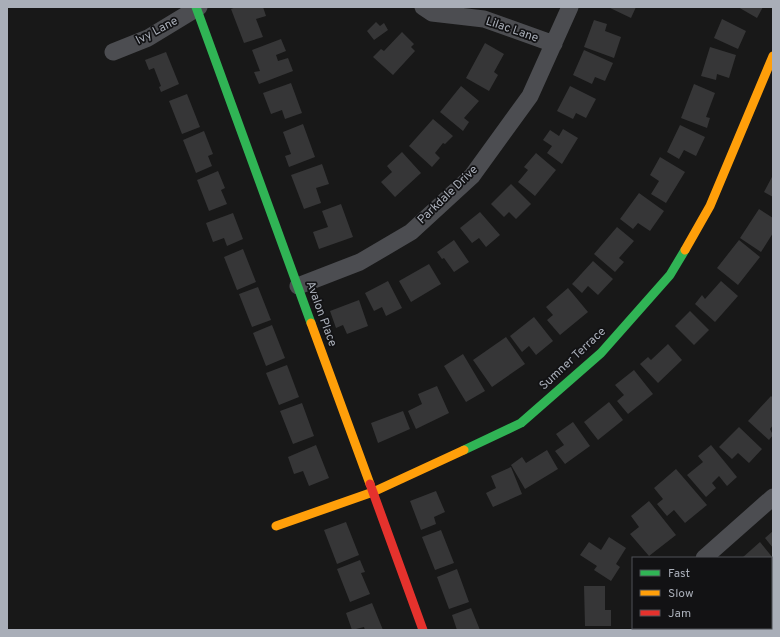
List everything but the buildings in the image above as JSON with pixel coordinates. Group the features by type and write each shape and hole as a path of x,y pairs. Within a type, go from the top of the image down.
{"street":[{"name":"Lilac Lane","path":"422,7 432,13 484,19 554,44"},
{"name":"Parkdale Drive","path":"298,286 360,262 411,232 472,176 530,96 570,7"},
{"name":"Ivy Lane","path":"113,52 148,38 197,8"},
{"name":"Avalon Place","path":"197,8 423,630"},
{"name":"Sumner Terrace","path":"276,526 373,492 521,423 601,353 670,275 710,206 773,56"},
{"path":"705,557 773,496"}],"traffic: fast":[{"path":"196,7 311,323"},
{"path":"464,450 521,423 601,353 670,275 685,250"}],"traffic: slow":[{"path":"685,250 710,206 773,56"},
{"path":"311,323 370,484"},
{"path":"276,526 373,492 464,450"}],"traffic: jam":[{"path":"370,484 423,630"}]}
